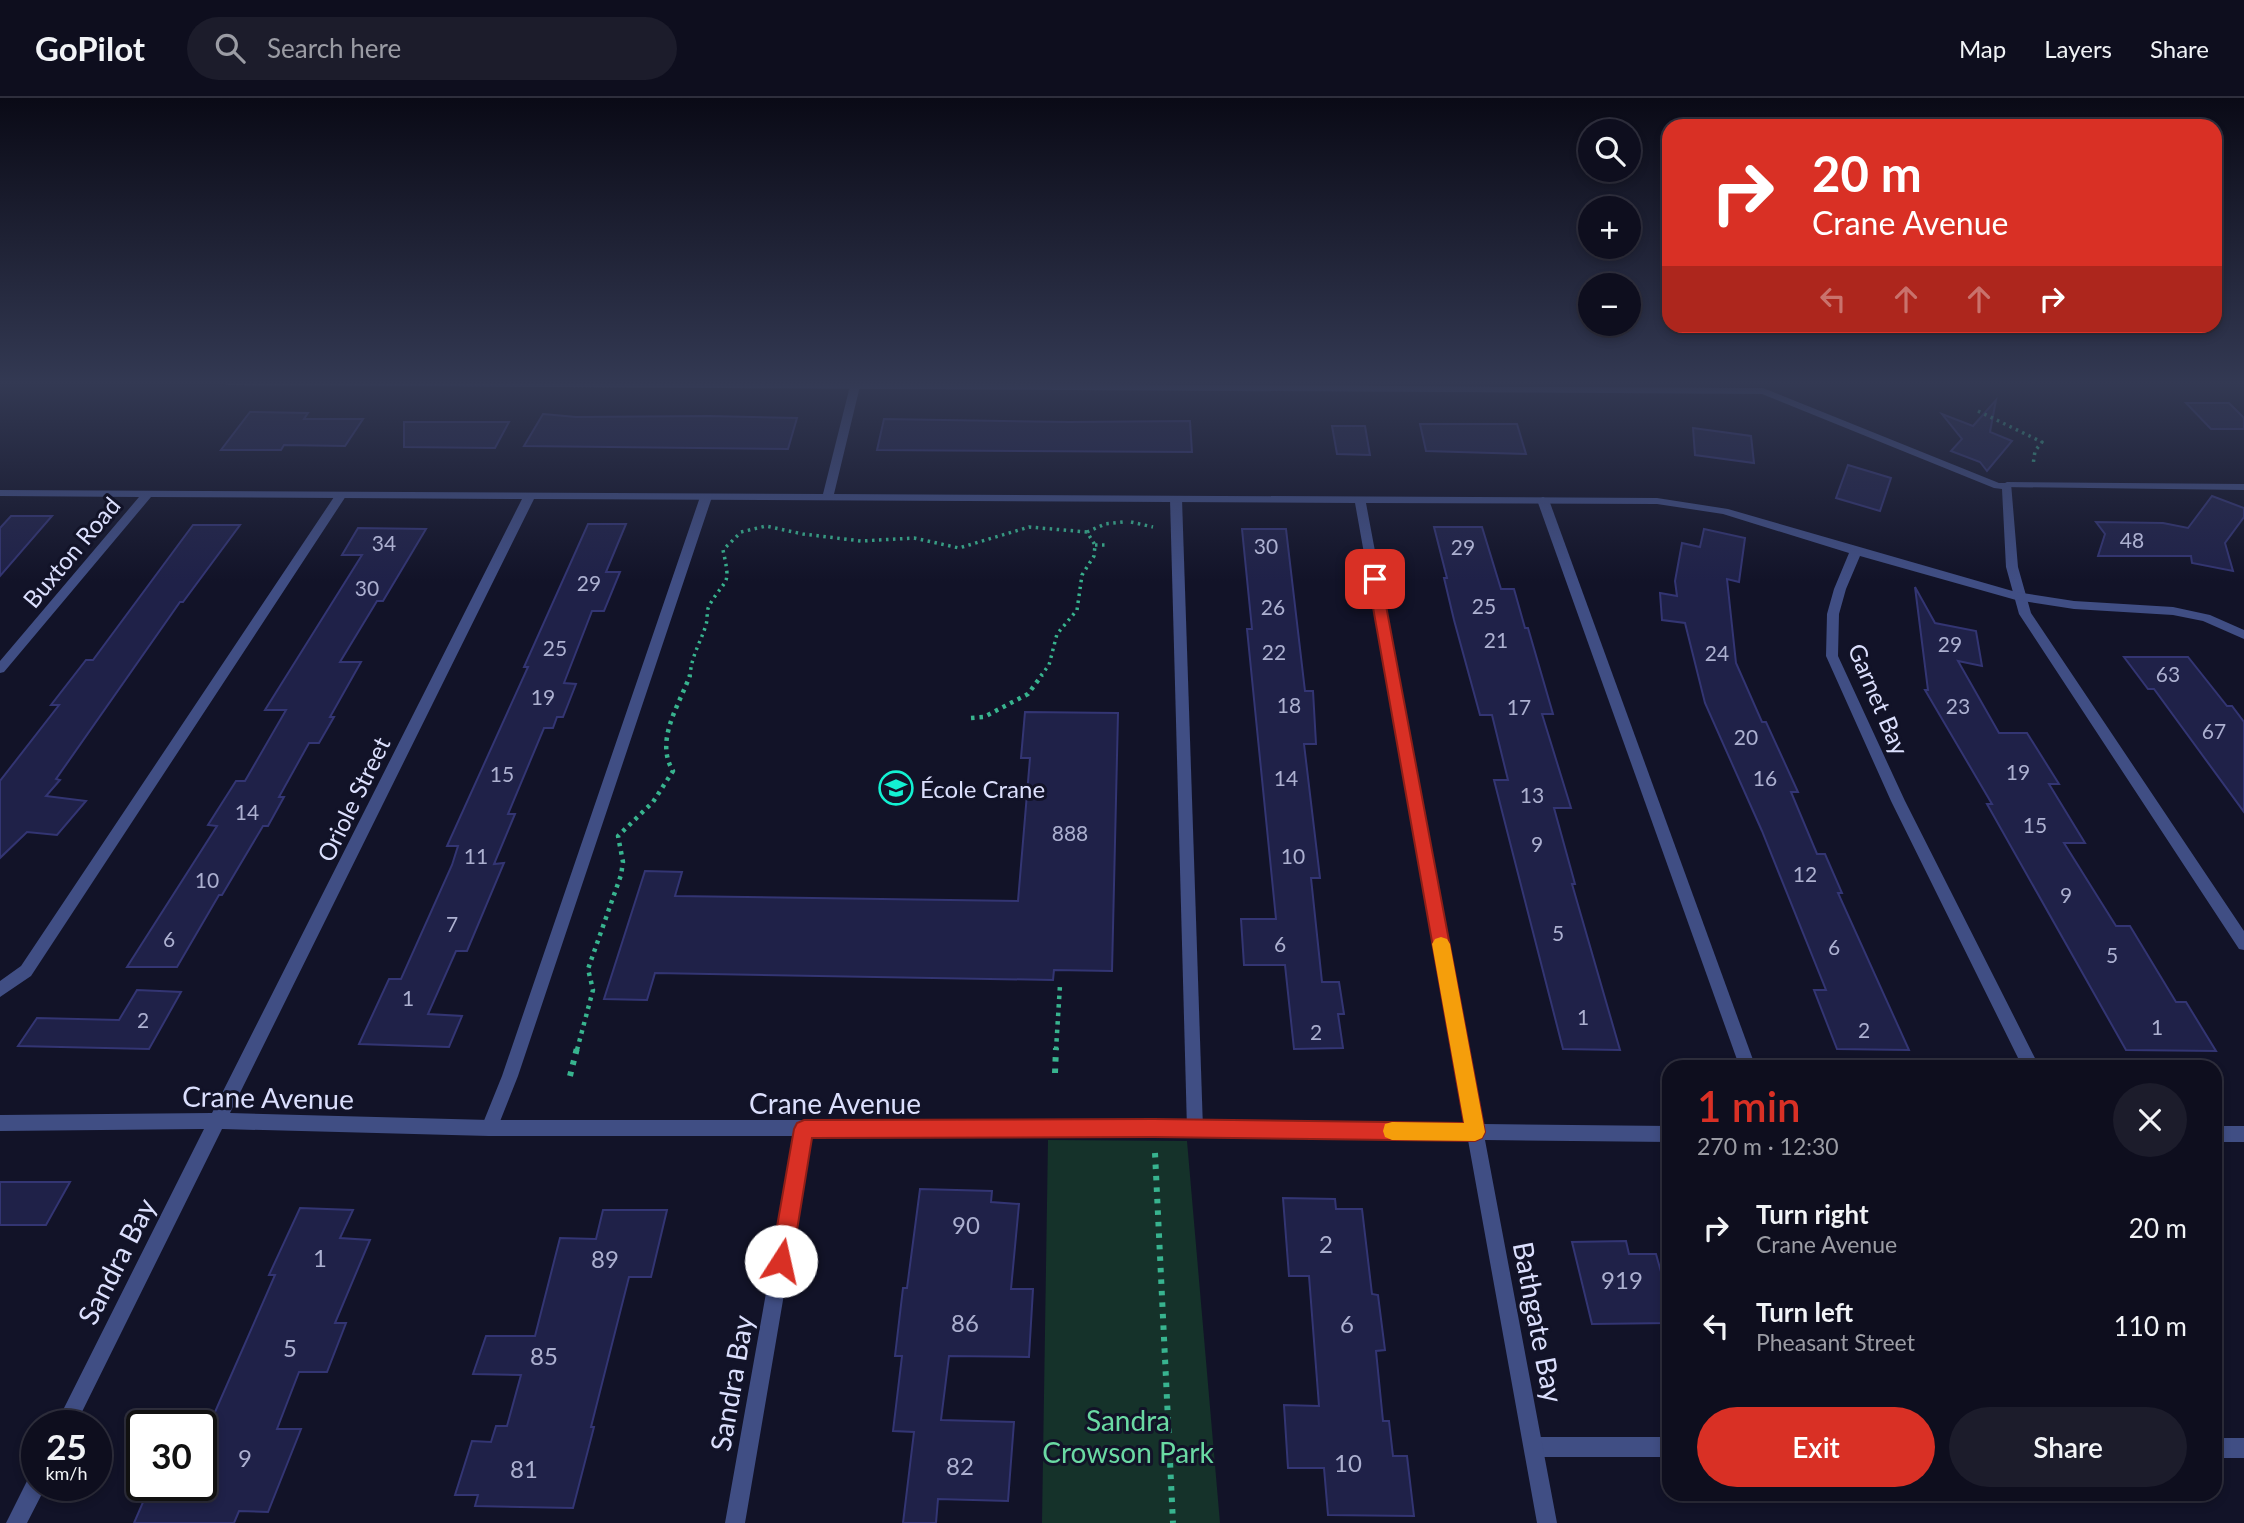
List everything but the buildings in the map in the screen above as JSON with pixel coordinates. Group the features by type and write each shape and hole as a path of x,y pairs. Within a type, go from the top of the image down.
{"street":[{"path":"827,498 839,448"},
{"path":"1905,448 1998,486 2244,487"},
{"path":"2007,485 2016,596 2025,614 2244,944"},
{"path":"0,493 1657,501 1704,506 2016,596 2074,605 2173,611 2206,618 2244,635"},
{"name":"Buxton Road","path":"0,669 148,494"},
{"path":"0,990 26,971 340,496"},
{"name":"Oriole Street","path":"217,1121 528,497"},
{"path":"489,1128 510,1076 706,497"},
{"path":"1176,499 1195,1129"},
{"name":"Bathgate Bay","path":"1360,500 1547,1523"},
{"path":"1543,500 1745,1060"},
{"name":"Garnet Bay","path":"1856,551 1832,608 1829,635 1832,656 1898,802 2028,1060"},
{"name":"Crane Avenue","path":"0,1123 217,1121 489,1128 1154,1128 1662,1134"},
{"name":"Sandra Bay","path":"73,1410 217,1121"},
{"name":"Sandra Bay","path":"736,1523 804,1129"},
{"path":"2222,1134 2244,1134"},
{"path":"1534,1447 1662,1447"},
{"path":"2222,1448 2244,1448"},
{"path":"16,1523 27,1501"}],"path":[{"path":"2025,468 2032,470 2037,448"},
{"path":"570,1076 593,990 588,969 621,875 623,862 618,836 653,802 673,771 667,761 667,748 673,711 690,677 691,658 707,623 708,606 726,585 728,572 723,550 727,544 741,532 766,526 861,541 914,538 959,548 1029,527 1087,532 1094,527 1121,522 1177,528"},
{"path":"971,718 984,717 1028,694 1041,679 1049,665 1057,634 1077,610 1082,575 1094,556 1095,545 1087,532"},
{"path":"1095,545 1109,545"},
{"path":"1055,1073 1060,985"},
{"path":"1154,1128 1173,1523"}],"green space":[{"name":"Sandra Crowson Park","path":"1048,1140 1187,1141 1220,1523 1042,1523"}],"slow traffic":[{"path":"1392,1131 1475,1132 1441,944"}],"place":[{"name":"École Crane","path":"896,788"}],"route":[{"path":"781,1261 804,1129 1154,1128 1475,1132 1375,579"}]}
